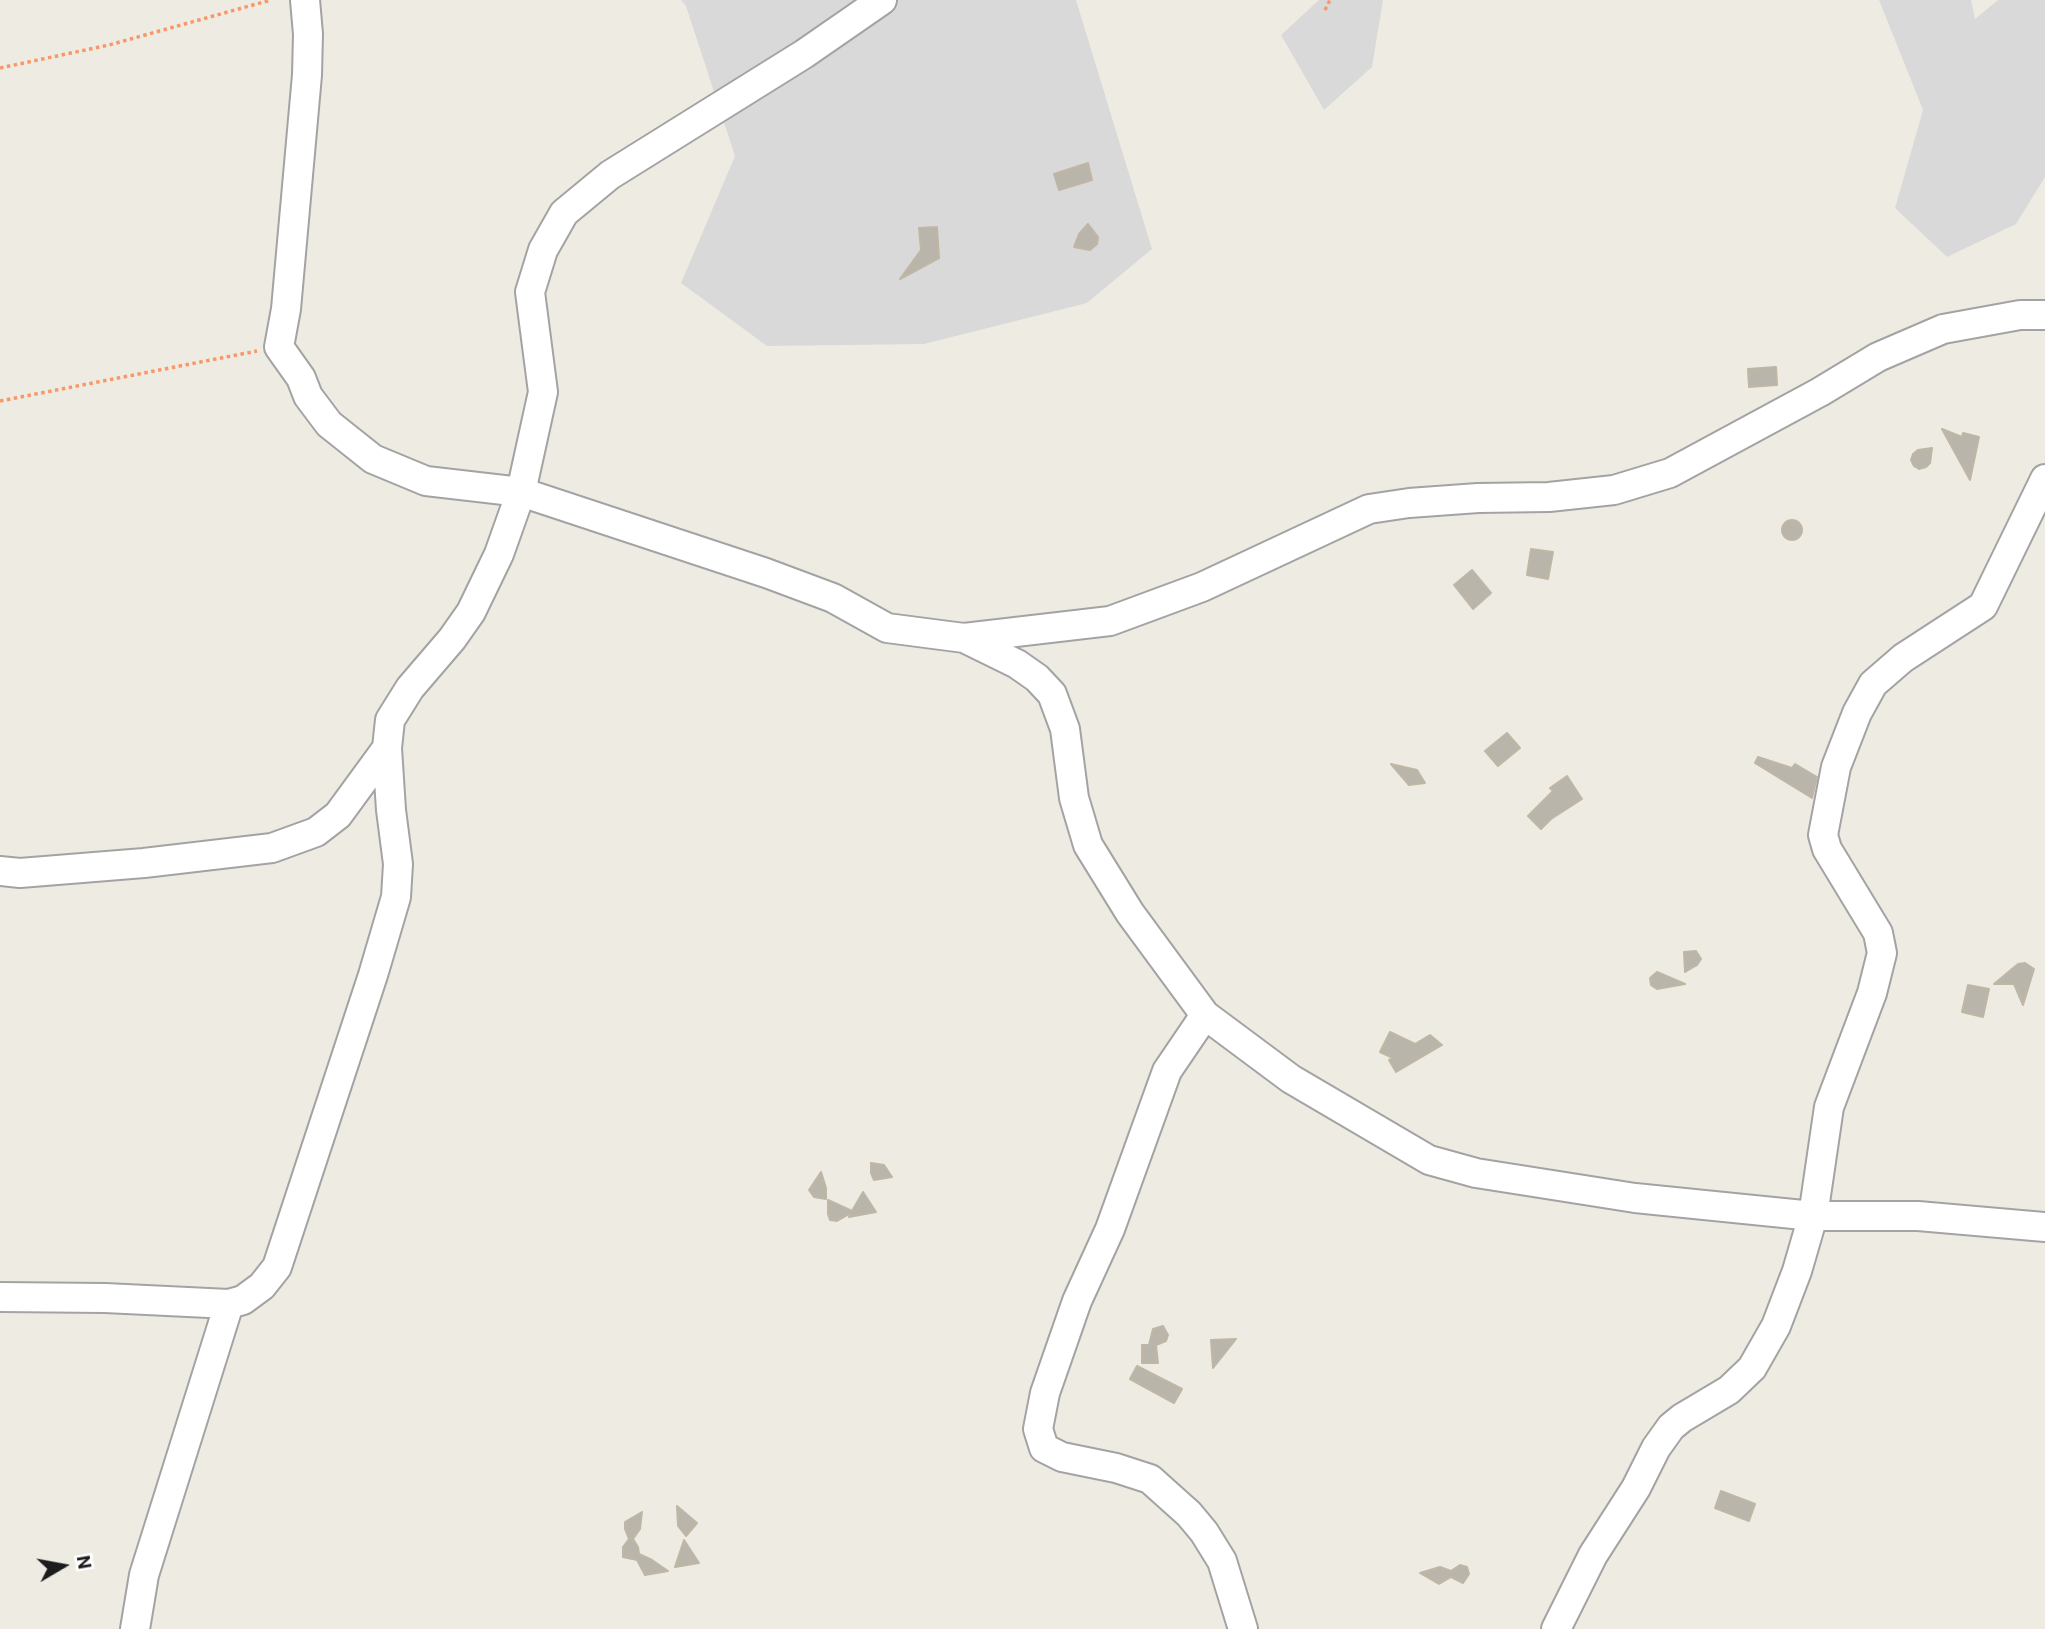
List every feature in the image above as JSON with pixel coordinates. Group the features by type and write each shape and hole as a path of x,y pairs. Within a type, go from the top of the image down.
{"street":[{"path":"305,0 307,75 286,309 279,347 302,378 308,396 329,424 373,458 426,481 521,492 766,573 833,598 887,628 964,638 1110,621 1202,586 1369,509 1409,503 1549,497 1614,490 1670,472 1820,392 1878,357 1944,329 2020,315 2045,315"},
{"path":"0,1297 105,1298 229,1304 243,1300 262,1286 277,1267 396,897 398,864 387,748 390,720 411,688 471,612 499,554 521,492 543,393 530,292 543,250 564,214 610,175 804,54 882,0"},
{"path":"1556,1629 1593,1555 1671,1427 1729,1390 1752,1368 1776,1325 1797,1271 1813,1216 1829,1107 1872,993 1882,953 1878,933 1826,849 1823,835 1836,767 1857,713 1873,684 1903,658 1983,606 2045,479"},
{"path":"964,638 1017,664 1037,678 1052,694 1065,729 1074,798 1088,845 1130,913 1205,1015 1291,1079 1429,1160 1476,1173 1596,1192 1813,1216 1918,1216 2045,1227"},
{"path":"0,871 20,873 131,864 272,848 316,832 338,815 387,748"},
{"path":"1205,1015 1167,1071 1110,1229 1077,1301 1045,1393 1038,1429 1044,1448 1062,1457 1116,1468 1150,1479 1189,1514 1222,1561 1243,1629"},
{"path":"135,1629 144,1575 229,1304"}],"path":[{"path":"0,68 109,46 271,0"},
{"path":"1325,10 1330,0"},
{"path":"0,401 279,347"}],"shaded area":[{"path":"681,0 1076,0 1152,249 1087,303 924,344 767,346 681,283 735,156 686,6"},
{"path":"1319,0 1383,0 1372,67 1324,110 1281,35"},
{"path":"1879,0 1971,0 1975,19 1998,0 2045,0 2045,177 2016,224 1947,257 1895,208 1923,110"}],"building":[{"path":"1088,163 1092,180 1059,190 1054,174"},
{"path":"1088,224 1098,237 1097,244 1090,250 1074,247 1079,234"},
{"path":"937,227 939,258 900,279 921,250 919,228"},
{"path":"1776,367 1777,385 1749,387 1748,369"},
{"path":"1942,429 1962,437 1963,433 1979,437 1970,480"},
{"path":"1932,448 1930,463 1926,467 1919,469 1914,466 1911,460 1913,454 1918,450"},
{"path":"1792,520 1799,523 1802,530 1799,537 1792,540 1785,537 1782,530 1785,523"},
{"path":"1531,549 1553,552 1548,579 1527,575"},
{"path":"1472,570 1491,593 1473,609 1454,585"},
{"path":"1507,733 1520,748 1498,766 1485,751"},
{"path":"1758,757 1792,768 1795,764 1817,777 1812,798 1755,763"},
{"path":"1391,764 1417,770 1425,783 1409,785"},
{"path":"1567,776 1582,799 1551,819 1541,829 1528,816 1553,791 1550,788"},
{"path":"1696,951 1701,959 1697,965 1685,972 1684,952"},
{"path":"2025,963 2034,969 2023,1005 2014,984 1994,984 2018,964"},
{"path":"1657,972 1685,984 1657,989 1651,985 1650,978"},
{"path":"1968,985 1989,989 1983,1017 1962,1012"},
{"path":"1390,1032 1415,1044 1430,1035 1442,1045 1396,1072 1389,1060 1393,1058 1380,1052"},
{"path":"871,1163 884,1165 892,1177 874,1180"},
{"path":"821,1172 826,1199 814,1197 809,1190"},
{"path":"863,1192 876,1212 849,1217 851,1213 837,1221 830,1220 828,1200 852,1211"},
{"path":"1163,1326 1168,1335 1166,1341 1156,1345 1158,1363 1142,1363 1142,1345 1149,1345 1153,1329"},
{"path":"1236,1339 1213,1368 1211,1340"},
{"path":"1137,1366 1182,1389 1174,1403 1130,1379"},
{"path":"1721,1491 1755,1504 1749,1521 1715,1508"},
{"path":"677,1506 697,1523 686,1536 678,1526"},
{"path":"642,1512 640,1529 633,1539 639,1554 668,1571 645,1575 637,1560 623,1557 623,1547 629,1539 625,1522"},
{"path":"684,1540 699,1563 675,1567"},
{"path":"1460,1565 1467,1567 1469,1574 1463,1583 1451,1577 1439,1584 1420,1573 1440,1567 1451,1571"}]}
